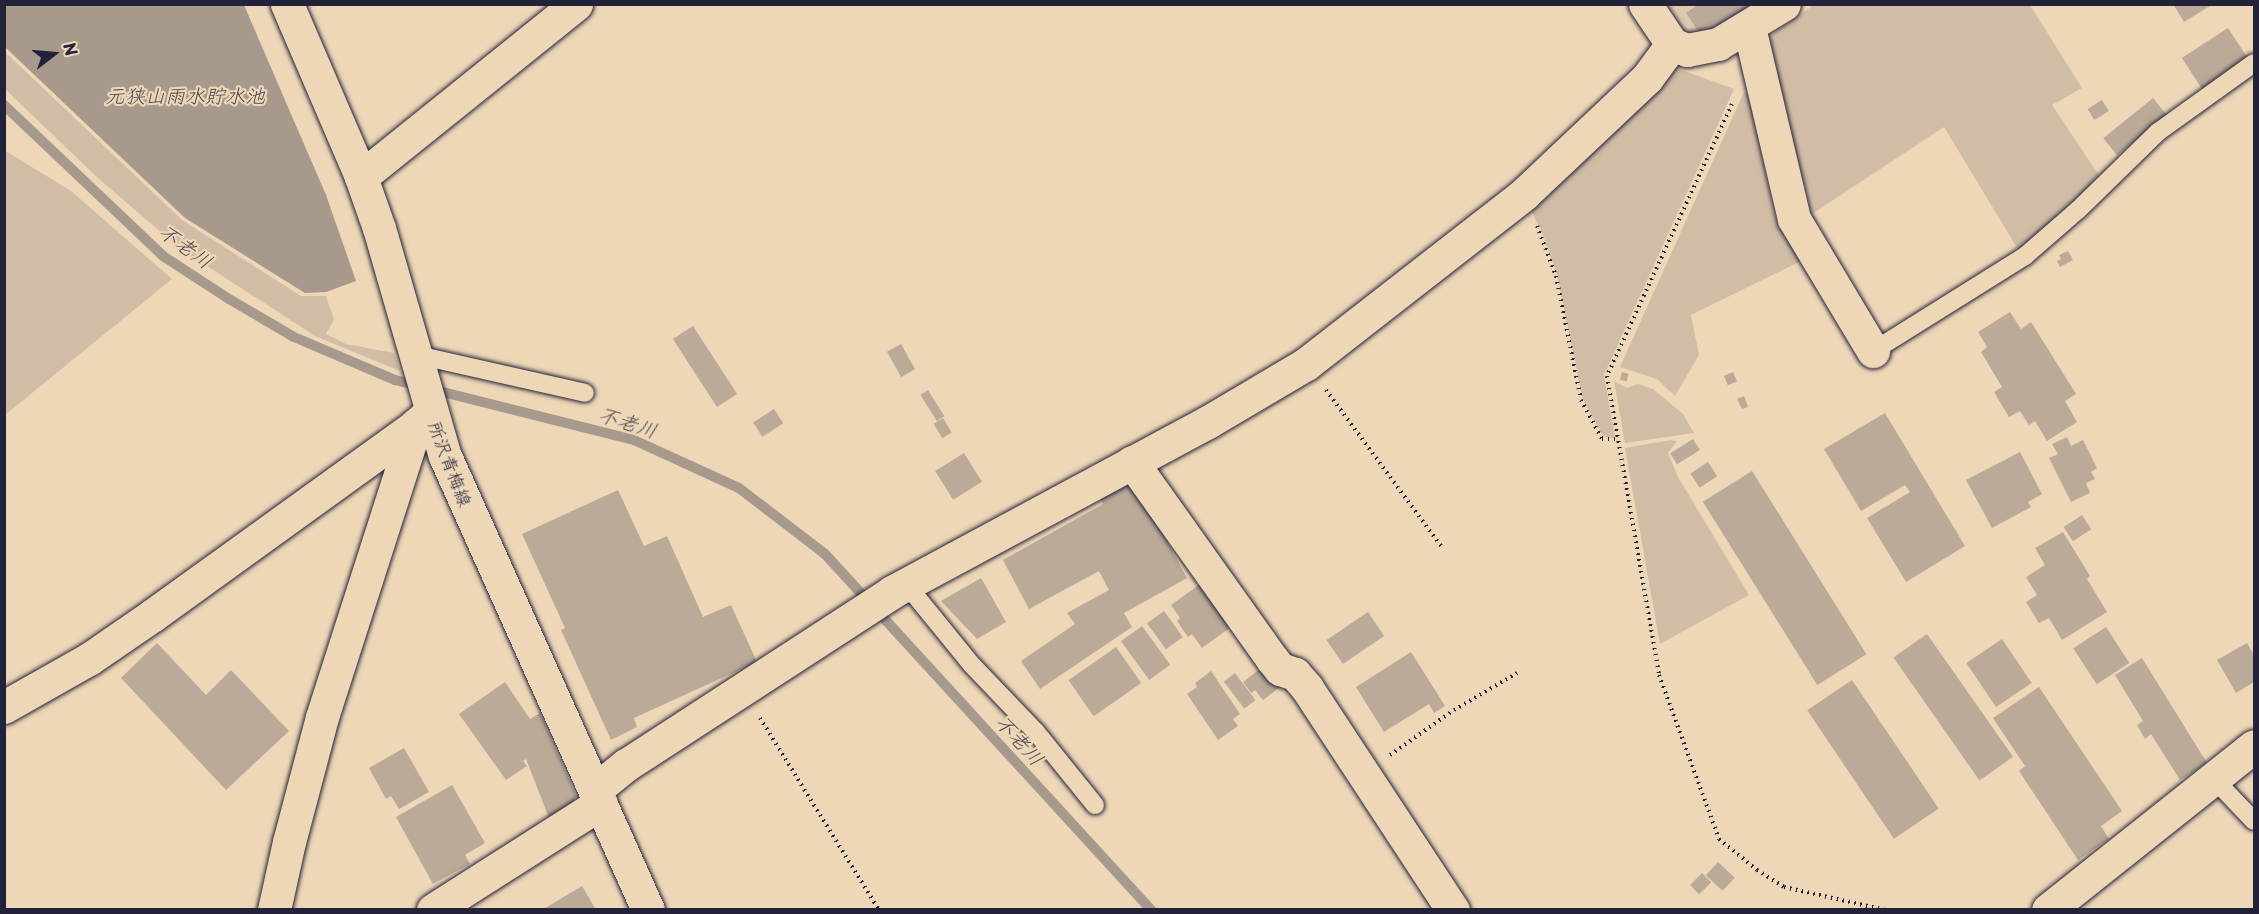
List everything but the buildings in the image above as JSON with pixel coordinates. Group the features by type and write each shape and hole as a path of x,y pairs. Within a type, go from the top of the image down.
{"street":[{"name":"所沢青梅線","path":"287,4 361,177 396,281 419,361 423,419 445,456 648,909"},
{"path":"361,177 576,4"},
{"path":"1645,4 1672,44 1687,50 1752,41 1784,4"},
{"path":"1752,41 1794,219 1873,351"},
{"path":"433,909 598,797 626,765 863,610 899,588 1208,422 1306,364 1522,196 1647,78 1672,44"},
{"path":"4,707 89,659 423,419"},
{"path":"274,909 322,717 423,419"},
{"path":"1132,462 1207,564 1272,659 1280,669 1295,674 1307,688 1361,774 1453,909"},
{"path":"2048,909 2254,746"}],"lane":[{"path":"1873,351 2025,256 2078,210 2158,132 2254,63"},
{"path":"419,361 585,393"},
{"path":"899,588 1036,732 1095,805"},
{"path":"2213,778 2254,821"}],"path":[{"path":"1752,41 1607,376 1659,675 1719,839 1757,870 1784,887 1885,909"},
{"path":"1522,196 1542,236 1556,276 1581,400 1602,439 1618,440"},
{"path":"1306,364 1441,546"},
{"path":"1361,774 1455,710 1517,673"},
{"path":"738,692 757,714 879,909"}],"shaded area":[{"path":"1668,5 1755,5 1702,38 1685,34"},
{"path":"1814,5 2030,5 2082,88 2052,105 2100,177 2019,251 1944,127 1812,214 1768,45 1774,33"},
{"path":"5,52 182,220 301,296 326,296 334,320 326,334 346,344 394,353 400,371 315,336 178,247 98,178 5,89"},
{"path":"1676,68 1734,89 1604,375 1615,439 1603,436 1583,400 1557,275 1543,235 1528,204"},
{"path":"1744,92 1748,94 1776,221 1801,261 1691,315 1699,355 1675,396 1657,379 1620,367"},
{"path":"4,150 71,191 172,279 5,415"},
{"path":"1614,381 1627,388 1638,384 1653,389 1683,414 1694,433 1625,443"},
{"path":"1677,441 1668,453 1678,477 1749,595 1660,644 1625,448"}],"water":[{"name":"元狭山雨水貯水池","path":"4,5 244,5 326,195 356,281 326,292 305,293 185,218 5,47"}],"waterway":[{"name":"不老川","path":"4,105 163,256 229,299 294,337 395,380 634,440 739,488 825,554 1151,910"}]}
